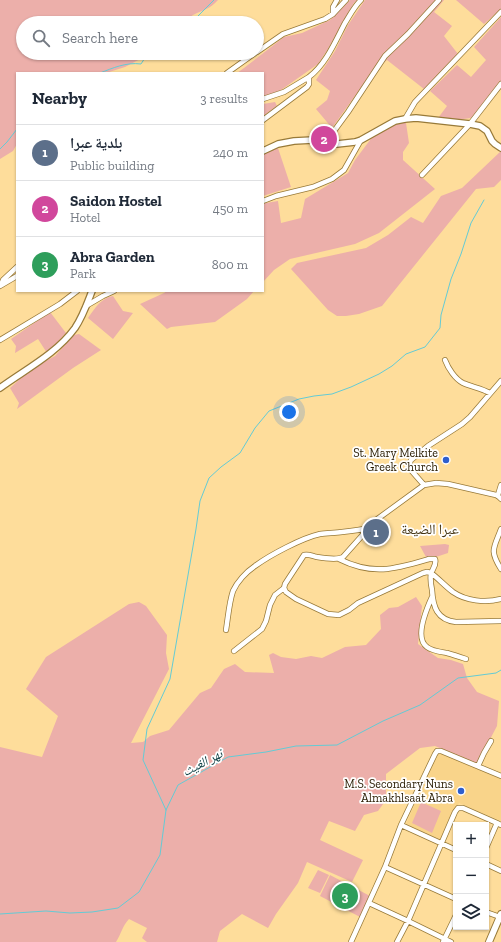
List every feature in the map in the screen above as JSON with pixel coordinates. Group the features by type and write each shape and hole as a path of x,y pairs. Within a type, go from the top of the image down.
{"main road":[{"path":"489,942 500,916"}],"street":[{"path":"333,14 333,7 337,0"},
{"path":"264,47 283,34 320,21 333,14 346,0"},
{"path":"264,99 284,92 309,77 318,69 332,49 351,13 361,0"},
{"path":"326,142 385,56 408,34 439,0"},
{"path":"405,118 416,102 501,12"},
{"path":"229,72 245,60"},
{"path":"264,119 307,87 309,84 309,77"},
{"path":"422,175 470,124 501,84"},
{"path":"264,151 278,144 294,141 313,140 346,144 361,140 389,124 405,118 470,124 483,128 487,131 492,141 501,148"},
{"path":"264,200 313,187 332,179 344,170 361,140"},
{"path":"1,286 3,280 16,268"},
{"path":"1,286 16,277"},
{"path":"0,340 60,304 76,292"},
{"path":"0,388 45,357 66,339 75,327 92,292"},
{"path":"86,306 112,292"},
{"path":"445,360 460,381 490,393"},
{"path":"424,485 410,469 409,465 411,460 428,446 462,424 470,417 501,381"},
{"path":"339,559 346,555 376,520 424,485 436,483 457,485 499,497 501,485"},
{"path":"226,630 234,590 243,576 254,566 282,550 317,535 369,528"},
{"path":"501,529 493,551 494,558 501,568"},
{"path":"234,651 262,629 275,595 284,588 290,575 306,554 339,559 349,564 370,570 395,568 429,559 435,560 436,562 431,573 432,596 435,607 440,616 449,621 456,622 501,621"},
{"path":"284,588 286,592 296,599 332,616 339,616 358,603 427,572 431,573 453,592 462,597 484,601 501,599"},
{"path":"432,596 422,626 424,644 431,649 466,659"},
{"path":"478,766 491,741"},
{"path":"350,942 385,867 401,825 437,751 442,750 501,776"},
{"path":"397,942 408,921 458,808 463,808 499,824 489,842"},
{"path":"401,825 453,849"},
{"path":"489,865 501,871"},
{"path":"385,867 453,898"},
{"path":"368,903 408,921 444,940 452,942"},
{"path":"489,913 500,916"},
{"path":"444,940 453,921"}],"shaded area":[{"path":"0,0 218,0 209,7 192,16 16,16 16,60 138,60 125,67 109,72 16,72 16,146 13,151 0,159"},
{"path":"350,0 358,0 354,3 318,64 281,90 264,98 264,72 238,72 254,60 264,60 264,52 284,37 302,33 330,20"},
{"path":"365,0 444,0 434,12 452,26 444,36 458,54 424,89 387,60 370,75 332,128 316,109 327,100 330,91 316,80 335,51 348,25"},
{"path":"456,0 501,0 501,9 484,24"},
{"path":"501,17 501,81 473,117 460,119 438,118 447,106 430,91 457,65 471,77 486,60 474,47"},
{"path":"275,102 277,106 264,115 264,104"},
{"path":"400,122 406,123 409,143 403,152 403,160 435,189 379,233 355,244 290,259 274,270 264,281 264,204 278,201 281,223 301,218 305,199 348,173 355,160 373,136"},
{"path":"278,148 291,187 264,196 264,154"},
{"path":"501,151 501,180 494,187 476,189 382,306 359,314 337,316 328,310 291,269 297,263 366,248 388,235 411,217 423,223 441,196 462,188"},
{"path":"253,292 247,299 215,322 171,327 167,329 140,304 164,293"},
{"path":"113,296 123,311 133,313 113,339 88,318 102,301"},
{"path":"50,312 66,333 47,353 38,339 15,353 16,346 11,339"},
{"path":"79,334 101,350 73,368 17,409 19,403 10,388 31,369 55,356 74,335"},
{"path":"449,545 448,553 436,557 426,557 420,546"},
{"path":"416,597 422,606 418,644 438,658 463,664 467,678 477,692 499,701 497,726 477,764 435,746 420,748 386,774 386,800 378,811 364,815 355,831 329,821 320,840 363,860 352,882 307,862 298,883 268,928 242,914 220,931 217,942 147,942 142,938 147,928 129,919 116,942 0,942 0,747 42,757 58,716 26,689 46,657 129,604 139,602 146,606 167,635 166,653 169,669 131,743 143,742 150,736 169,730 200,693 211,688 224,669 235,664 245,672 274,673 269,655 273,653 281,657 296,659 311,656 322,658 345,647 366,645 381,629 380,615 389,608 398,607"},
{"name":"M.S. Secondary Nuns Almakhlsaat Abra","path":"438,752 501,779 501,821 459,803 440,840 406,824"},
{"path":"421,802 441,811 432,833 412,823"},
{"path":"318,870 329,875 320,893 308,888"},
{"path":"330,875 370,896 360,917 320,896"}],"waterway":[{"path":"198,16 214,0"},
{"path":"102,72 115,67 141,64 144,60"},
{"path":"0,149 16,130"},
{"path":"166,810 143,760 147,729 170,679 200,501 209,478 240,453 255,428 269,411 299,399 332,394 351,387 379,374 392,366 406,354 425,347 440,328 441,315 451,279 471,223 484,200"},
{"name":"نهر الغيث","path":"0,914 46,911 70,913 92,912 118,908 139,892 160,855 166,810 178,785 228,757 296,746 337,745 383,721 420,705 458,678 496,673 501,670"}],"place":[{"name":"Saidon Hostel","path":"324,139"},
{"name":"St. Mary Melkite Greek Church","path":"446,460"},
{"name":"بلدية عبرا","path":"376,532"},
{"name":"M.S. Secondary Nuns Almakhlsaat Abra","path":"461,791"},
{"name":"Abra Garden","path":"345,896"}],"district":[{"name":"عبرا الضيعة","path":"430,529"}]}
